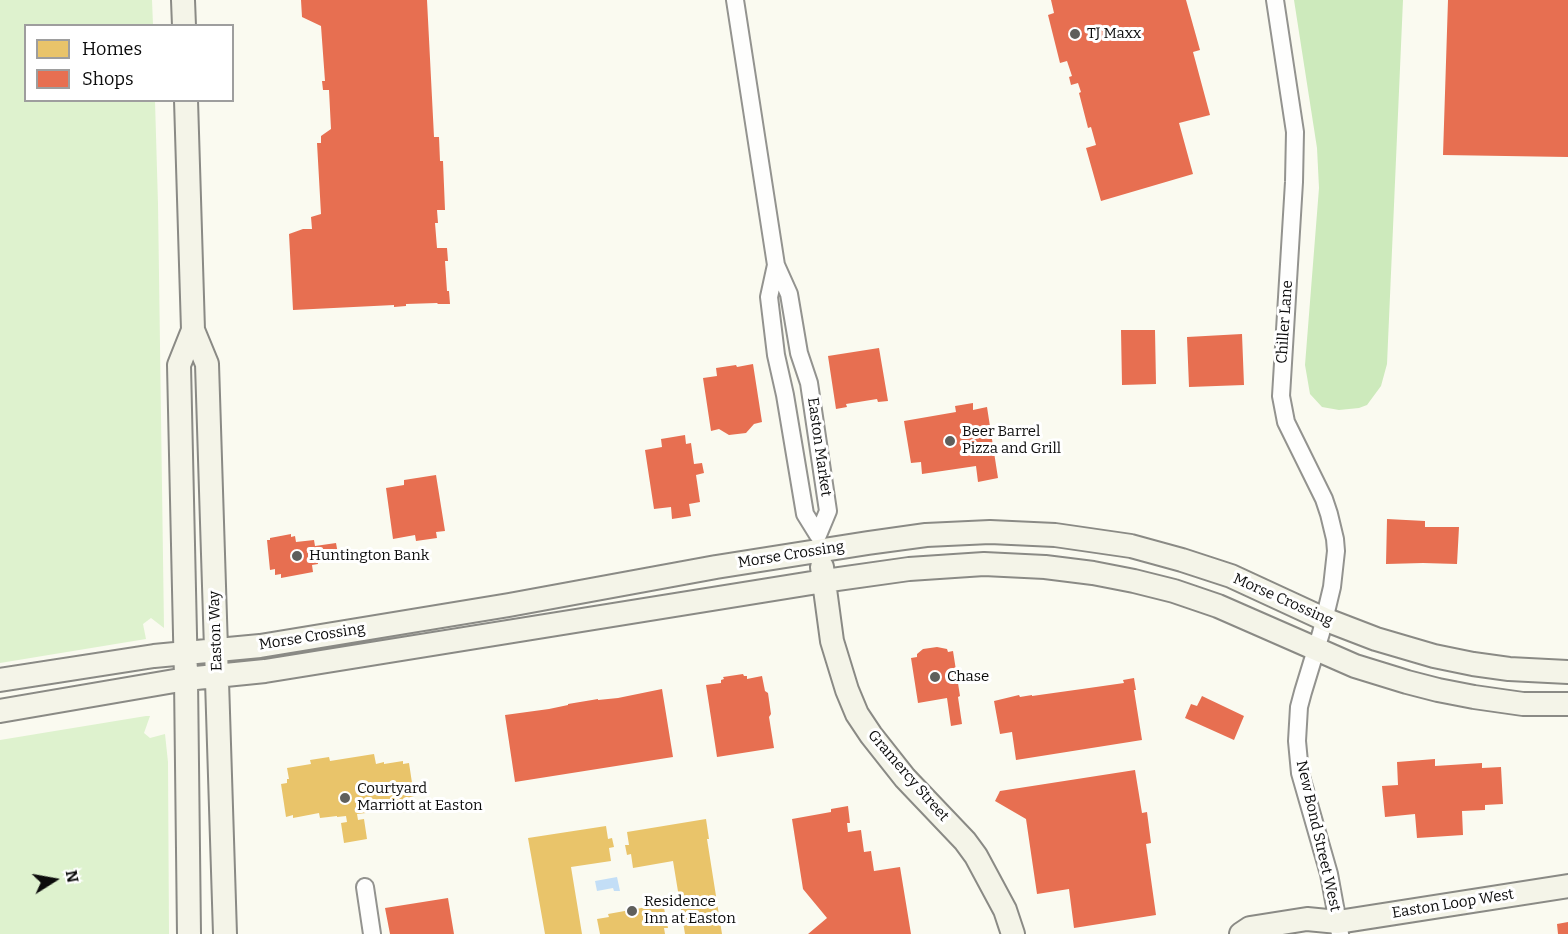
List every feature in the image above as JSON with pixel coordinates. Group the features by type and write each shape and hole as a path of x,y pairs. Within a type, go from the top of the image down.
{"main road":[{"path":"183,0 184,24"},
{"name":"Easton Way","path":"186,102 193,330 207,364 225,934"},
{"name":"Easton Way","path":"189,934 186,653 179,365 193,330"},
{"name":"Morse Crossing","path":"0,680 154,656 260,646 509,605 716,567 819,543 968,532 1008,532 1098,540 1148,550 1215,571 1256,587 1321,634 1355,666 1438,690 1523,704 1568,704"},
{"name":"Gramercy Street","path":"819,543 828,618 836,657 857,714 905,778 976,856 1005,910 1013,934"},
{"name":"Morse Crossing","path":"0,711 186,679 265,671 824,581 909,569 971,564 1045,567 1093,573 1196,598 1241,616 1321,634 1376,639 1434,656 1473,664 1509,669 1568,672"},
{"name":"Easton Loop West","path":"1318,934 1339,928 1568,886"},
{"name":"Easton Loop West","path":"1241,934 1250,928 1307,919 1339,928"}],"street":[{"name":"Easton Market","path":"735,0 776,265 789,294 799,353 809,383 828,511 819,543"},
{"name":"Chiller Lane","path":"1275,0 1295,132 1281,396 1286,422 1324,499 1335,539 1332,587 1321,634"},
{"name":"Easton Market","path":"776,265 769,297 776,355 785,394 805,514 819,543"},
{"name":"New Bond Street West","path":"1321,634 1299,707 1297,741 1302,780 1329,873 1339,928"},
{"path":"365,887 372,934"}],"green space":[{"path":"0,0 152,0 153,24 24,24 24,102 155,102 164,628 151,618 143,624 146,639 0,663"},
{"path":"1294,0 1403,0 1387,364 1381,386 1367,405 1359,408 1339,410 1322,407 1310,394 1305,365 1319,188 1317,148"},
{"path":"150,716 144,733 150,738 165,734 168,762 169,934 0,934 0,740"}],"water":[{"path":"617,877 620,891 614,891 613,888 597,891 595,881"}],"building: Homes":[{"name":"Courtyard Marriott at Easton","path":"374,754 376,764 403,761 403,764 409,763 414,796 382,803 383,808 357,814 358,820 364,819 367,839 344,843 341,823 347,822 346,816 320,818 319,813 293,818 293,815 286,817 281,784 287,783 289,779 287,768 311,764 310,760 329,757 330,761"},
{"path":"706,819 722,934 685,934 673,861 633,868 631,854 627,855 625,845 629,845 627,832"},
{"path":"606,826 608,839 612,838 614,847 609,848 611,861 571,867 582,934 545,934 528,838"},
{"path":"658,905 658,909 664,908 668,928 664,928 665,934 600,934 597,919 609,917 608,914"}],"building: Shops":[{"path":"301,0 427,0 434,137 439,137 440,161 443,161 445,210 437,210 438,223 435,223 437,248 447,248 448,261 445,261 450,304 293,310 289,234 303,229 312,229 311,217 321,214 317,143 321,143 321,136 331,129 329,90 323,90 322,81 325,81 321,26 302,17"},
{"path":"1051,0 1186,0 1200,50 1193,52 1210,115 1179,123 1193,174 1101,201 1086,148 1096,145 1091,127 1088,128 1078,83 1071,85 1069,77 1072,76 1067,61 1060,63 1048,15 1054,13"},
{"path":"1448,0 1568,0 1568,157 1443,155"},
{"path":"1121,330 1155,330 1156,384 1122,385"},
{"path":"1242,334 1244,385 1189,387 1187,337"},
{"path":"879,348 888,401 878,402 877,399 846,404 847,407 836,409 828,356"},
{"path":"753,364 762,422 754,424 746,433 729,435 719,429 711,431 703,378 717,376 716,368"},
{"name":"Beer Barrel Pizza and Grill","path":"973,403 973,410 987,407 998,478 978,482 976,466 922,474 921,462 911,463 904,421 956,412 955,406"},
{"path":"685,435 686,444 691,443 694,464 702,463 704,473 696,475 700,502 689,504 691,516 672,519 671,507 654,509 645,450 662,447 661,439"},
{"path":"436,475 445,531 436,532 437,538 416,541 415,535 393,539 386,488 404,485 404,480"},
{"path":"1387,519 1425,521 1425,527 1459,527 1457,564 1386,564"},
{"name":"Huntington Bank","path":"291,534 291,537 295,536 296,542 314,540 315,546 336,543 338,554 317,557 318,564 312,565 313,572 281,578 281,574 275,575 275,569 270,570 267,540"},
{"name":"Chase","path":"937,647 947,649 948,652 953,651 962,724 951,726 947,698 918,703 911,658 917,657 923,649"},
{"path":"743,674 747,676 747,679 762,676 765,691 768,693 774,748 717,757 706,685 721,683 723,677"},
{"path":"1134,678 1142,740 1016,760 1012,732 1000,734 994,701 1019,695 1020,697 1032,696 1124,683 1123,680"},
{"path":"662,689 673,757 515,782 505,715"},
{"path":"1202,696 1244,716 1234,740 1185,718 1191,704 1197,706"},
{"path":"1435,759 1435,766 1482,763 1482,768 1501,767 1503,804 1485,805 1485,810 1462,811 1463,835 1417,838 1415,814 1385,817 1382,786 1398,785 1397,762"},
{"path":"1135,770 1142,813 1147,812 1151,843 1146,844 1156,915 1074,928 1069,889 1037,894 1026,819 995,801 1000,791"},
{"path":"848,806 850,823 847,823 848,832 861,830 864,852 871,851 874,871 900,867 911,934 808,934 827,918 803,889 792,819 831,812 831,809"},
{"path":"448,898 454,934 390,934 385,908"},
{"path":"1568,922 1568,934 1558,934 1557,924"}],"place":[{"name":"TJ Maxx","path":"1075,34"},
{"name":"Beer Barrel Pizza and Grill","path":"950,441"},
{"name":"Huntington Bank","path":"297,556"},
{"name":"Chase","path":"935,677"},
{"name":"Courtyard Marriott at Easton","path":"345,798"},
{"name":"Residence Inn at Easton","path":"632,911"}]}
